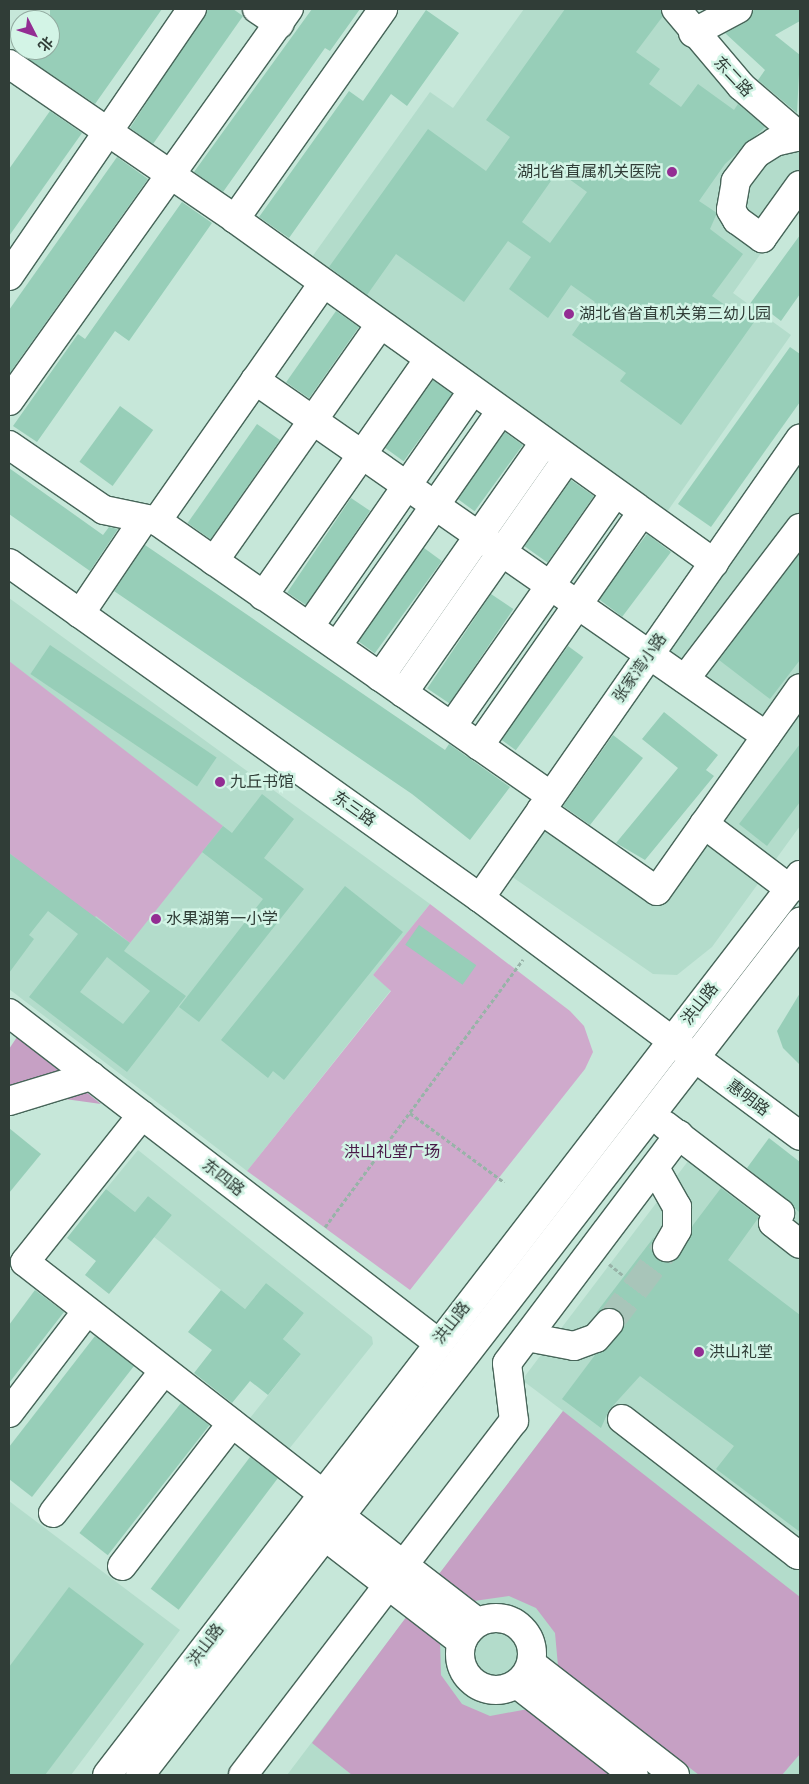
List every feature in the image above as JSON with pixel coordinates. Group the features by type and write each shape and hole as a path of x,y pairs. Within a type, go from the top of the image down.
{"street":[{"path":"9,276 192,9"},
{"path":"235,219 383,9"},
{"name":"东二路","path":"676,9 693,33 754,99 800,137"},
{"path":"693,33 738,9"},
{"path":"9,402 171,175 275,14"},
{"path":"9,64 235,219 378,326 714,563"},
{"path":"800,137 775,142 756,154 736,181 732,210 737,220 762,238 800,185"},
{"path":"80,614 256,380 322,285"},
{"path":"214,561 378,326"},
{"path":"264,596 428,360"},
{"path":"256,380 766,736"},
{"path":"308,627 472,392"},
{"path":"336,646 500,412"},
{"name":"张家湾小路","path":"480,898 800,439"},
{"path":"380,677 544,442"},
{"path":"9,445 97,506 151,520 214,561 479,746 546,803 658,891 800,688"},
{"path":"403,693 567,459"},
{"path":"452,726 615,493"},
{"path":"479,746 642,512"},
{"path":"685,679 800,528"},
{"name":"东三路","path":"9,563 480,898 696,1059"},
{"path":"704,824 795,882"},
{"name":"洪山路","path":"107,1775 437,1342 795,882"},
{"name":"洪山路","path":"140,1775 696,1059 800,922"},
{"name":"东四路","path":"9,1013 437,1342"},
{"name":"惠明路","path":"696,1059 800,1136"},
{"path":"9,1101 91,1076"},
{"path":"142,1115 26,1262 232,1423 314,1504 332,1527 469,1632"},
{"path":"652,1115 780,1213 773,1222 800,1244"},
{"path":"243,1775 514,1421 507,1363 679,1135"},
{"path":"655,1168 678,1206 677,1230 668,1247"},
{"path":"9,1413 87,1311"},
{"path":"527,1337 574,1346 596,1338 609,1323"},
{"path":"53,1513 164,1371"},
{"path":"622,1419 798,1555 800,1552"},
{"path":"122,1566 232,1423"},
{"path":"498,1617 519,1625 531,1643 525,1674 496,1691 474,1683 461,1664 469,1632 498,1617"},
{"path":"525,1674 634,1775"},
{"path":"525,1674 676,1775"}],"path":[{"path":"311,1245 537,940"},
{"path":"410,1113 504,1182"}],"shaded area":[{"name":"湖北省省直机关第三幼儿园","path":"524,9 669,9 800,146 800,198 733,293 791,335 662,519 307,264 430,92 453,108"},
{"path":"800,454 800,826 712,947 677,975 653,974 508,874 555,811 651,879 750,741 650,670"},
{"name":"水果湖第一小学","path":"9,598 430,904 373,975 391,990 247,1171 9,989"},
{"path":"17,1037 101,1104 65,1099 9,1116 9,1049"},
{"path":"704,1140 800,1213 800,1775 287,1775 563,1411 522,1380"},
{"path":"138,1150 372,1337 373,1344 285,1454 246,1423 301,1354 283,1339 304,1313 266,1283 245,1309 154,1237 172,1215 148,1196 135,1212 106,1189"},
{"path":"563,1411 800,1597 800,1754 782,1775 699,1775 558,1666 555,1633 536,1608 509,1596 474,1601 439,1574"},
{"path":"9,1501 180,1630 71,1775 9,1775"},
{"path":"407,1616 440,1641 441,1675 462,1704 490,1716 528,1709 613,1775 352,1775 312,1743"}],"green space":[{"path":"9,661 223,826 130,943 96,916 89,924 73,904 9,853"},
{"name":"洪山礼堂广场","path":"430,904 570,1011 584,1026 593,1052 585,1069 410,1290 247,1171 391,991 373,975"}],"building":[{"path":"162,9 95,104 30,60 60,60 60,10 50,10"},
{"path":"207,9 233,9 243,16 153,144 130,128"},
{"path":"312,9 360,9 330,51 325,48 223,192 194,172"},
{"path":"565,9 661,9 663,16 636,52 660,69 649,84 681,107 698,84 734,110 738,104 765,127 725,164 699,201 717,213 710,229 743,254 712,296 741,316 800,235 800,294 781,321 764,308 681,425 620,381 626,373 572,335 595,302 571,285 548,318 509,289 531,257 508,241 464,302 396,254 367,295 329,267 428,129 486,171 510,137 486,120","holes":["558,171 587,192 550,243 522,222"]},
{"path":"754,9 800,9 800,21 775,35 800,55 797,113 758,80 765,70 725,33 746,22"},
{"path":"426,10 459,33 407,106 391,94 289,238 259,217 349,91 363,101"},
{"path":"50,111 82,133 9,236 9,169"},
{"path":"117,157 148,179 9,374 9,310"},
{"path":"182,202 212,223 129,341 115,331 37,442 13,426 78,334 85,339"},
{"path":"336,311 359,327 309,398 286,382"},
{"path":"790,347 800,354 800,402 711,527 678,504"},
{"path":"433,380 452,394 404,461 384,447"},
{"path":"120,406 153,430 113,486 79,462"},
{"path":"257,424 280,440 211,539 188,523"},
{"path":"505,432 523,445 475,511 457,498"},
{"path":"9,468 103,535 109,527 118,529 90,571 9,514"},
{"path":"571,480 594,496 547,562 525,546"},
{"path":"351,498 370,511 306,605 287,593"},
{"path":"647,534 671,552 622,617 598,599"},
{"path":"145,545 445,750 449,744 510,787 470,840 412,794 114,591"},
{"path":"424,548 442,561 375,653 357,640"},
{"path":"800,553 800,660 770,699 719,660"},
{"path":"491,594 513,609 450,704 427,689"},
{"path":"50,645 217,757 197,786 30,674"},
{"path":"568,646 583,657 516,750 500,739"},
{"path":"664,712 718,755 706,770 714,776 645,860 616,843 678,768 642,739"},
{"path":"613,735 643,758 590,825 563,806"},
{"path":"800,744 800,802 767,846 739,824"},
{"path":"262,794 294,819 264,858 304,889 199,1022 179,1007 263,899 202,852 223,826 232,833"},
{"path":"9,853 130,943 124,951 186,996 127,1072 29,997 78,934 48,911 29,935 34,939 9,973","holes":["107,957 150,991 123,1024 80,992"]},
{"path":"345,886 403,932 284,1080 273,1071 268,1078 221,1040"},
{"path":"419,925 476,965 463,985 405,945"},
{"path":"800,993 800,1065 783,1048 777,1031"},
{"path":"9,1128 41,1154 9,1193"},
{"path":"769,1138 800,1162 800,1213 747,1168"},
{"name":"洪山礼堂","path":"721,1188 759,1217 728,1260 800,1315 800,1532 716,1469 734,1446 640,1376 609,1410 601,1428 562,1399 595,1355 608,1348 624,1326 624,1317 612,1308 596,1313 654,1237 651,1247 659,1260 667,1263 680,1255 693,1225"},
{"path":"106,1189 135,1212 148,1196 172,1215 109,1294 85,1275 96,1261 67,1238"},
{"path":"266,1283 304,1313 283,1339 301,1354 268,1395 250,1381 232,1403 194,1373 212,1350 188,1332 221,1290 245,1309"},
{"path":"35,1290 64,1312 9,1383 9,1325"},
{"path":"95,1336 134,1366 32,1497 9,1479 9,1447"},
{"path":"181,1403 209,1425 108,1555 79,1533"},
{"path":"250,1457 278,1478 179,1610 151,1589"},
{"path":"69,1587 144,1644 45,1775 9,1775 9,1667"}],"tunnel":[{"path":"609,1323 667,1247"}],"place":[{"name":"湖北省直属机关医院","path":"672,172"},
{"name":"湖北省省直机关第三幼儿园","path":"569,314"},
{"name":"九丘书馆","path":"220,782"},
{"name":"水果湖第一小学","path":"156,919"},
{"name":"洪山礼堂","path":"699,1352"}]}
